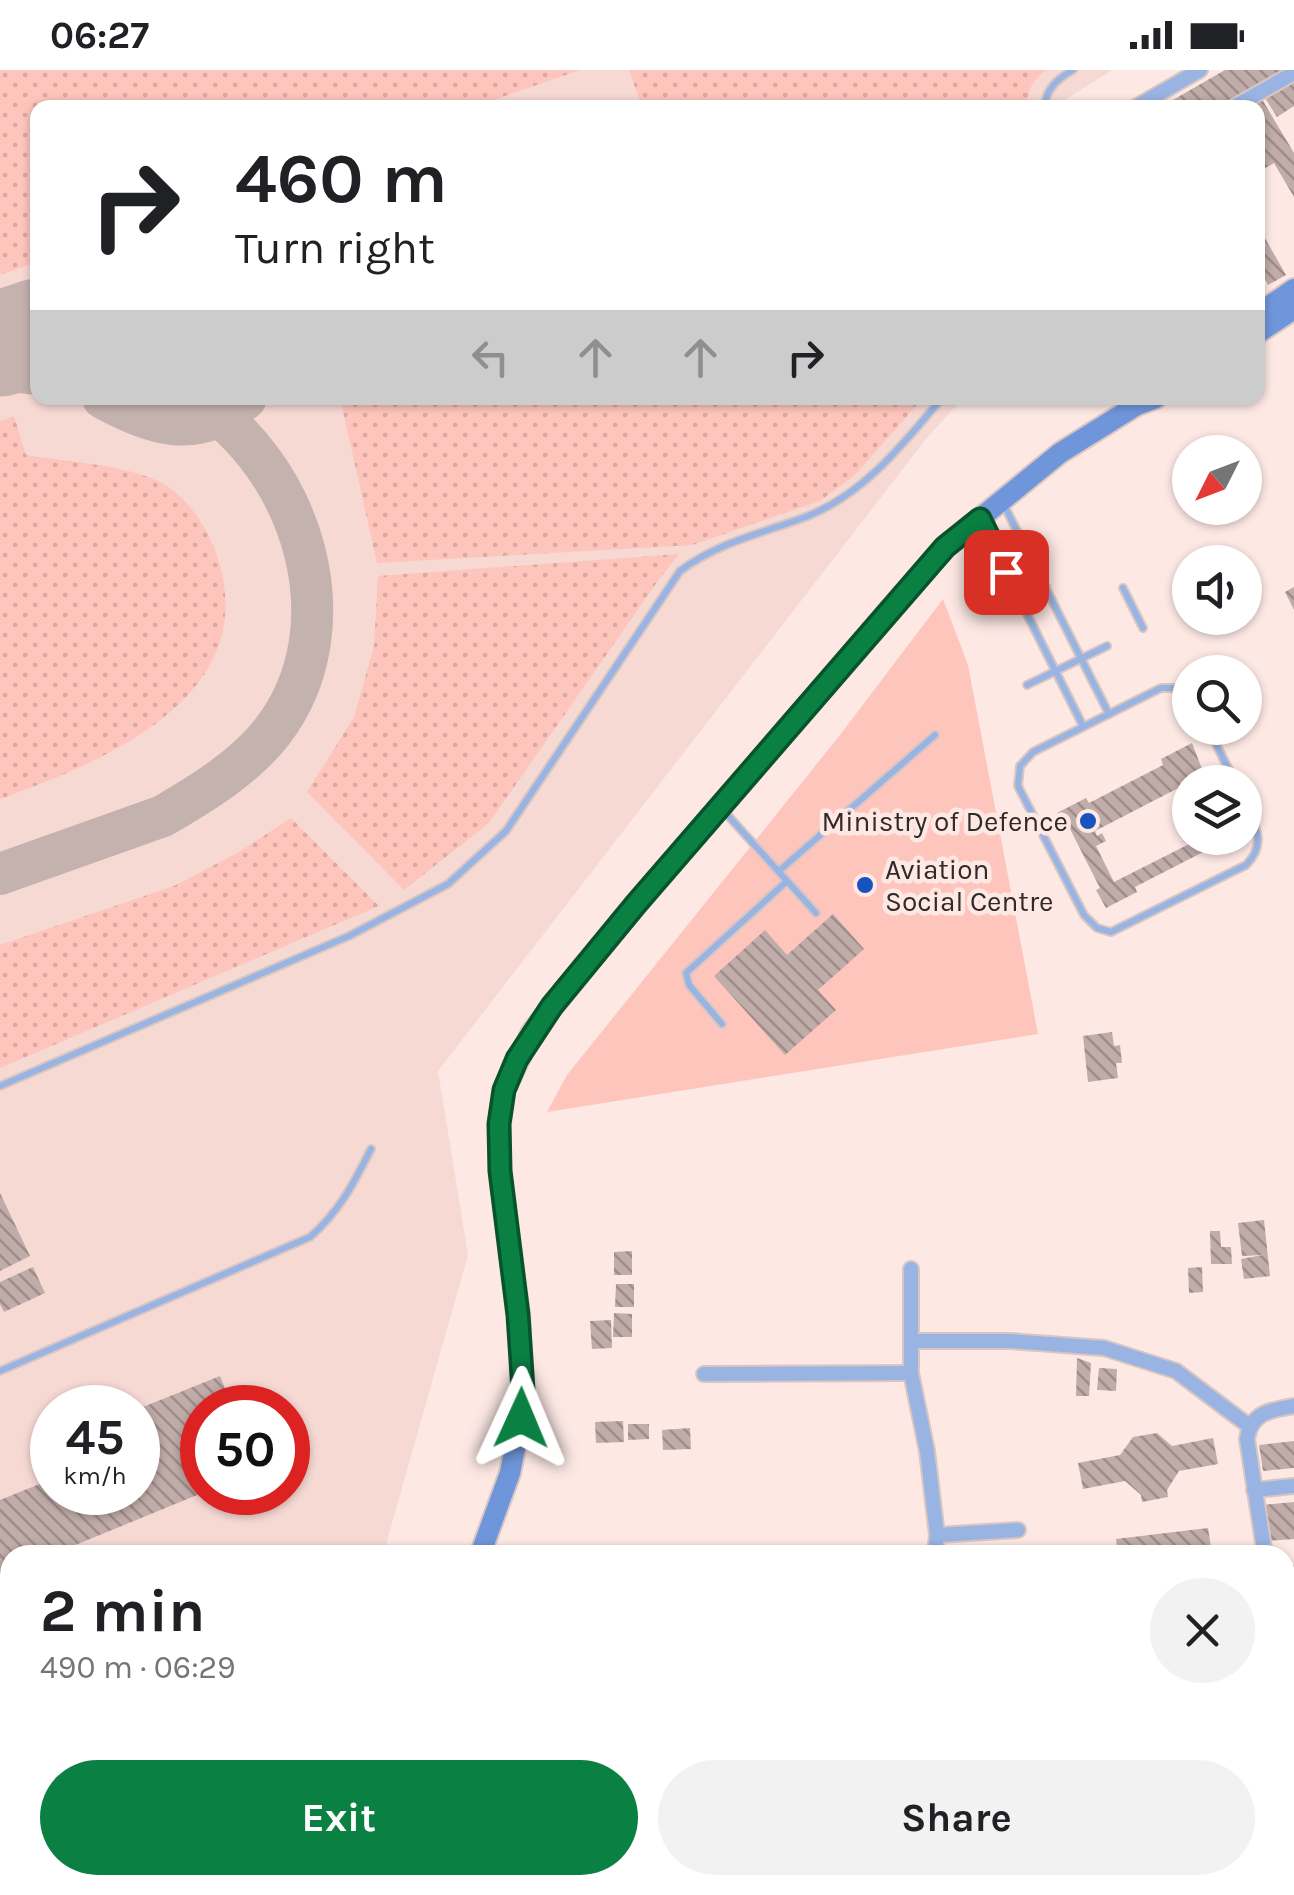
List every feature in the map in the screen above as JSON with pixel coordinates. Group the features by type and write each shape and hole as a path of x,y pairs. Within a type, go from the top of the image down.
{"main road":[{"path":"1265,309 1294,289"},
{"path":"1265,328 1294,309"},
{"path":"484,1545 518,1442 523,1390 500,1171 499,1124 504,1090 532,1032 945,547 1060,453 1134,405"}],"street":[{"path":"1148,100 1200,70"},
{"path":"1246,100 1294,72"},
{"path":"911,1269 910,1373 927,1451 936,1545"},
{"path":"912,1341 1010,1340 1104,1348 1176,1371 1249,1426"},
{"path":"704,1374 910,1373"},
{"path":"1263,1545 1247,1439 1249,1426 1259,1414 1294,1406"},
{"path":"1254,1490 1294,1486"},
{"path":"936,1535 1018,1530"}],"lane":[{"path":"1045,100 1060,78 1072,70"},
{"path":"0,1086 349,936 448,884 506,831 680,571 698,556 810,515 842,499 872,475 936,405"},
{"path":"1002,500 1109,714"},
{"path":"980,519 1083,726"},
{"path":"1020,599 1046,587"},
{"path":"1123,588 1143,628"},
{"path":"1027,686 1107,646"},
{"path":"1172,688 1161,688 1034,752 1020,766 1018,786 1084,916 1104,932 1117,930 1246,864 1254,855"},
{"path":"778,871 935,736"},
{"path":"722,809 816,913"},
{"path":"722,1024 689,986 686,973 787,881"},
{"path":"0,1371 310,1237 329,1221 347,1196 371,1149"}],"shaded area":[{"path":"0,70 1112,70 1065,100 30,100 30,405 957,405 926,439 438,1071 468,1255 386,1545 0,1545"},
{"path":"0,70 580,70 493,100 30,100 30,264 0,275"},
{"path":"629,70 1047,70 1032,86 1028,100 640,100"},
{"path":"342,405 917,405 855,475 820,501 692,545 377,563"},
{"path":"14,416 26,455 130,471 160,482 180,496 214,548 225,608 217,650 196,686 164,717 84,765 0,799 0,421"},
{"path":"679,554 489,823 404,890 307,792 354,717 374,646 378,576"},
{"name":"Aviation Social Centre","path":"943,599 968,665 1038,1034 547,1112 567,1075 840,735"},
{"path":"291,818 379,906 0,1068 0,945 174,886 239,852"}],"building":[{"path":"1225,70 1289,70 1237,100 1173,100"},
{"path":"1294,80 1294,106 1277,117 1265,98"},
{"path":"1265,104 1294,153 1294,197 1274,163 1265,168"},
{"path":"1265,238 1286,275 1268,285 1265,279"},
{"path":"1294,587 1294,610 1285,592"},
{"name":"Ministry of Defence","path":"1193,745 1200,765 1172,765 1172,791 1095,831 1097,836 1102,833 1106,841 1096,846 1114,882 1172,853 1197,855 1135,887 1137,892 1106,908 1070,829 1066,831 1057,813 1086,798 1089,803 1163,765 1161,759"},
{"path":"833,914 864,949 818,990 836,1010 785,1055 714,976 765,930 787,955"},
{"path":"1112,1032 1114,1046 1120,1045 1122,1063 1116,1063 1118,1078 1088,1082 1083,1036"},
{"path":"0,1193 30,1256 0,1271"},
{"path":"1264,1220 1270,1276 1244,1279 1241,1259 1263,1255 1242,1256 1238,1223"},
{"path":"1210,1231 1220,1231 1221,1247 1231,1247 1232,1264 1211,1264"},
{"path":"632,1251 632,1275 614,1275 614,1252"},
{"path":"33,1267 45,1293 4,1312 0,1282"},
{"path":"1202,1267 1203,1292 1189,1293 1188,1268"},
{"path":"616,1284 634,1284 634,1307 615,1307"},
{"path":"614,1313 632,1314 632,1337 613,1337"},
{"path":"611,1320 612,1348 592,1349 590,1321"},
{"path":"1077,1358 1091,1363 1089,1396 1076,1396"},
{"path":"1099,1368 1117,1369 1116,1391 1097,1390"},
{"path":"220,1376 224,1385 198,1385"},
{"path":"180,1392 180,1502 160,1510 160,1400"},
{"path":"623,1421 624,1442 596,1443 595,1422"},
{"path":"628,1424 649,1424 649,1439 628,1440"},
{"path":"690,1428 691,1449 663,1450 662,1430"},
{"path":"1157,1433 1172,1446 1213,1438 1218,1464 1179,1471 1167,1490 1168,1497 1142,1502 1141,1495 1125,1481 1083,1489 1078,1463 1120,1455 1133,1437"},
{"path":"1294,1441 1294,1468 1263,1471 1259,1445"},
{"path":"30,1488 30,1515 148,1515 75,1545 0,1545 0,1500"},
{"path":"1294,1502 1294,1539 1266,1541 1262,1505"},
{"path":"1208,1528 1211,1545 1117,1545 1116,1539"}],"taxiway":[{"path":"18,338 30,331"},
{"path":"0,370 30,373"},
{"path":"118,405 175,424 210,420 236,405"},
{"path":"0,874 163,816 193,798 261,745 297,690 310,644 312,597 304,550 288,505 263,463 232,427 203,405"}],"runway":[{"path":"0,344 30,334"}],"place":[{"name":"Ministry of Defence","path":"1088,821"},
{"name":"Aviation Social Centre","path":"865,885"}],"route":[{"path":"521,1418 518,1315 500,1171 499,1124 504,1090 532,1032 636,904 945,547 980,519 1006,572"}]}
